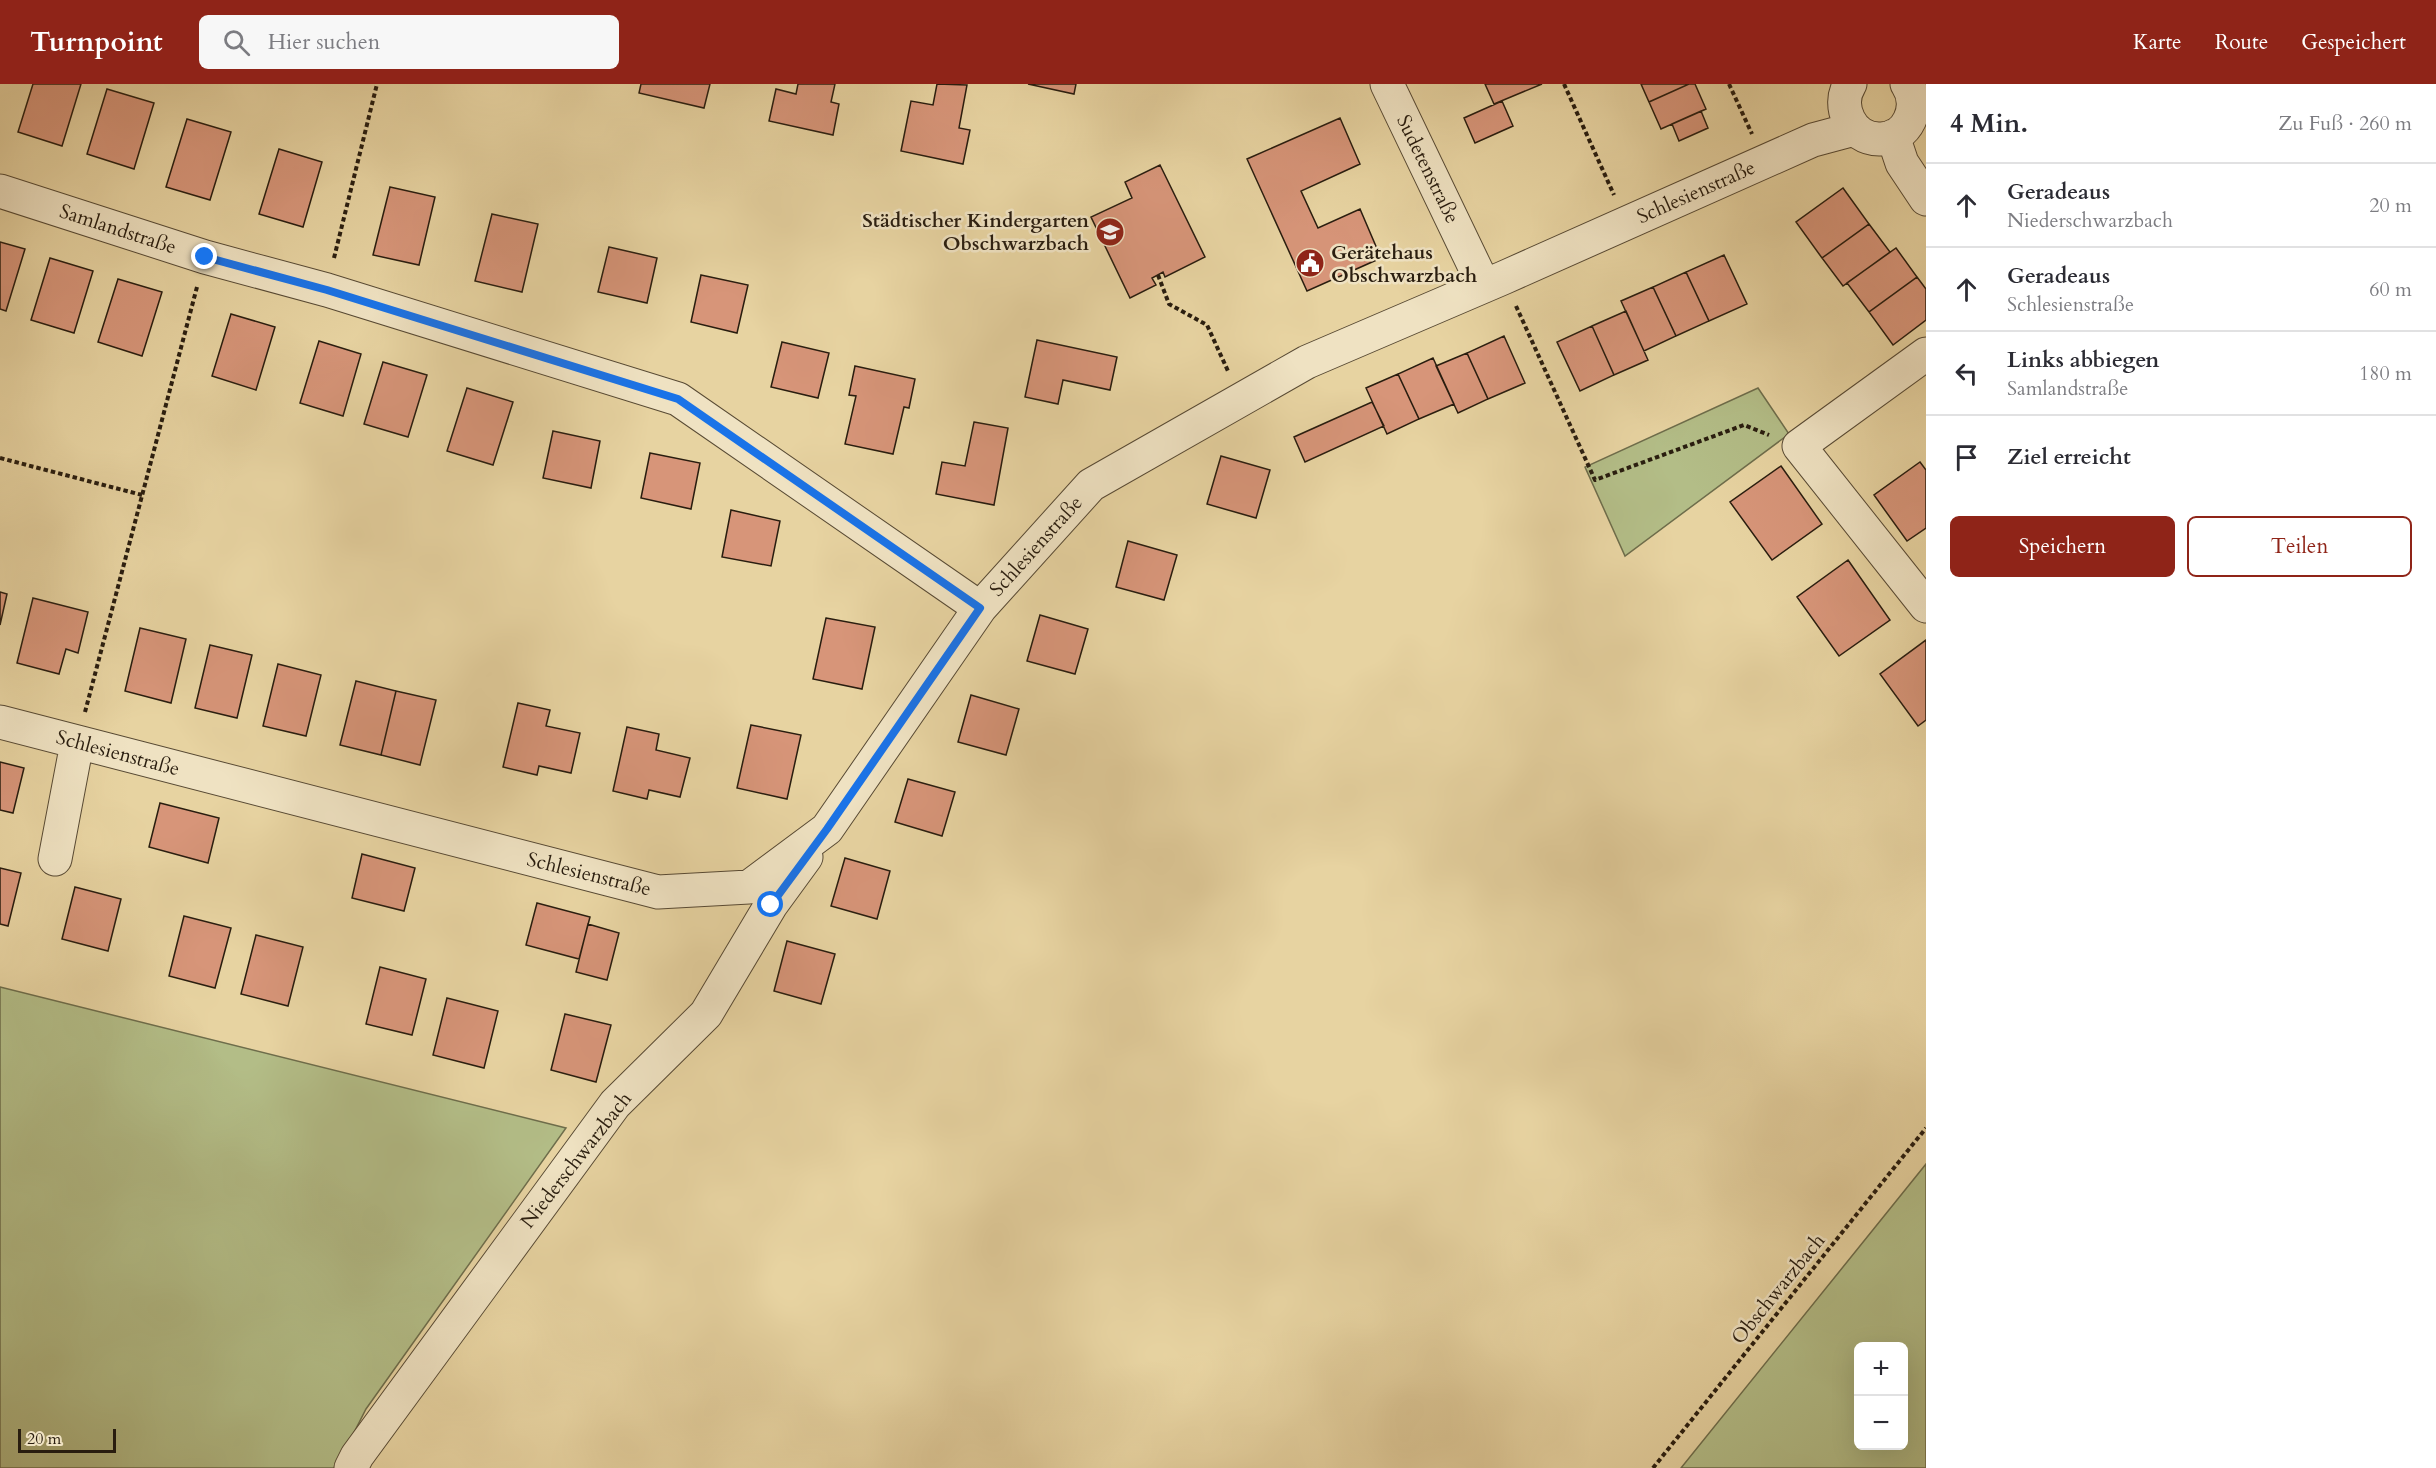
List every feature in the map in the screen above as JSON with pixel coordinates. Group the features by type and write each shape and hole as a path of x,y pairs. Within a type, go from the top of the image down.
{"street":[{"name":"Sudetenstraße","path":"1387,84 1494,282"},
{"path":"1850,84 1843,104 1854,129 1880,139 1893,136 1904,129 1912,118 1916,98"},
{"name":"Schlesienstraße","path":"0,722 658,892 749,887 827,829 980,608 1091,485 1307,362 1494,282 1813,140 1854,129"},
{"path":"1893,136 1902,163 1926,199"},
{"name":"Samlandstraße","path":"0,191 205,257 327,290 678,399 980,608"},
{"path":"1926,354 1799,446 1926,606"},
{"path":"55,859 77,743"},
{"name":"Niederschwarzbach","path":"351,1468 357,1456 615,1104 706,1014 771,905 827,829"}],"path":[{"path":"327,290 377,84"},
{"name":"Schlesienstraße","path":"1564,84 1627,223"},
{"name":"Schlesienstraße","path":"1729,84 1765,161"},
{"path":"77,743 205,257"},
{"path":"1158,275 1169,304 1207,325 1241,400"},
{"path":"1494,282 1596,480 1744,425 1799,446"},
{"path":"0,458 142,495"},
{"name":"Obschwarzbach","path":"1653,1468 1926,1128"}],"green space":[{"path":"1758,388 1789,434 1625,556 1585,467"},
{"path":"0,987 566,1128 366,1409 336,1468 0,1468"},
{"path":"1926,1164 1926,1468 1681,1468"}],"building":[{"path":"33,84 81,84 62,146 18,132"},
{"path":"641,84 710,84 704,108 639,93"},
{"path":"798,84 835,84 831,102 839,104 833,135 769,121 776,89 796,94"},
{"path":"937,84 967,85 959,128 970,130 963,164 901,151 911,101 933,105"},
{"path":"1028,84 1076,84 1074,94"},
{"path":"1485,84 1542,84 1494,104"},
{"path":"1641,84 1689,84 1649,102"},
{"path":"1689,84 1695,84 1706,109 1661,129 1649,102"},
{"path":"107,89 154,103 134,169 87,154"},
{"path":"1502,101 1513,126 1475,143 1464,118"},
{"path":"1701,111 1708,128 1679,141 1672,124"},
{"path":"1340,118 1360,164 1301,191 1318,228 1360,209 1381,258 1307,291 1247,159"},
{"path":"187,119 231,132 210,200 166,187"},
{"path":"279,149 322,162 303,227 259,214"},
{"path":"1160,165 1205,257 1165,277 1163,272 1152,278 1156,285 1130,298 1091,217 1132,198 1125,182"},
{"path":"390,187 435,197 419,265 373,255"},
{"path":"1843,188 1869,224 1822,258 1796,222"},
{"path":"492,214 538,224 522,292 475,281"},
{"path":"1869,224 1890,252 1843,286 1822,258"},
{"path":"0,242 25,249 6,311 0,309"},
{"path":"609,247 657,258 647,303 598,292"},
{"path":"1896,248 1917,277 1869,312 1847,283"},
{"path":"1724,255 1747,304 1709,321 1686,272"},
{"path":"50,258 93,271 74,333 31,320"},
{"path":"1686,272 1709,321 1676,336 1653,287"},
{"path":"701,275 748,285 737,333 691,322"},
{"path":"1917,277 1926,289 1926,320 1893,345 1869,312"},
{"path":"118,279 162,292 142,356 98,342"},
{"path":"1653,287 1676,336 1644,351 1621,301"},
{"path":"1626,311 1648,360 1614,375 1592,326"},
{"path":"231,314 275,327 256,390 212,376"},
{"path":"1592,326 1614,375 1580,391 1557,342"},
{"path":"1504,336 1525,383 1488,399 1467,353"},
{"path":"1037,340 1117,357 1110,390 1063,380 1058,404 1025,397"},
{"path":"319,341 361,354 343,416 300,403"},
{"path":"782,342 829,353 818,398 771,387"},
{"path":"1467,353 1488,399 1458,413 1436,366"},
{"path":"1433,358 1454,404 1419,419 1398,374"},
{"path":"383,362 427,375 408,437 364,424"},
{"path":"855,366 915,379 909,408 904,407 893,454 845,444 856,396 849,395"},
{"path":"1398,374 1419,419 1387,434 1366,388"},
{"path":"467,388 513,402 493,465 447,451"},
{"path":"1372,402 1384,426 1305,462 1294,437"},
{"path":"974,422 1008,428 994,505 936,494 942,462 965,466"},
{"path":"553,431 600,441 591,488 543,478"},
{"path":"650,453 700,463 691,509 641,498"},
{"path":"1221,456 1270,470 1256,518 1207,504"},
{"path":"1920,462 1926,470 1926,528 1907,541 1874,495"},
{"path":"1781,466 1822,524 1772,560 1730,502"},
{"path":"731,510 780,521 771,566 722,557"},
{"path":"1128,541 1177,555 1164,600 1116,587"},
{"path":"1848,560 1890,620 1839,656 1797,597"},
{"path":"0,592 7,594 0,625"},
{"path":"33,598 88,612 78,653 66,649 59,674 17,663"},
{"path":"1040,615 1088,629 1075,674 1027,661"},
{"path":"826,618 875,627 862,689 813,679"},
{"path":"140,628 186,639 171,703 125,691"},
{"path":"1926,640 1926,720 1918,726 1880,674"},
{"path":"210,645 252,655 237,718 195,708"},
{"path":"278,664 321,675 306,736 263,726"},
{"path":"356,681 396,691 381,755 340,745"},
{"path":"396,691 436,700 420,765 381,755"},
{"path":"971,695 1019,709 1006,755 958,742"},
{"path":"518,703 550,710 546,726 580,733 571,773 539,766 537,775 503,767"},
{"path":"751,725 801,735 787,799 737,788"},
{"path":"627,727 659,734 656,750 690,758 680,797 649,790 647,799 613,791"},
{"path":"0,762 24,768 13,813 0,810"},
{"path":"908,779 955,792 942,836 895,822"},
{"path":"160,803 219,818 208,863 149,847"},
{"path":"362,854 415,868 404,911 352,898"},
{"path":"845,858 890,871 877,919 831,906"},
{"path":"0,868 21,873 8,926 0,924"},
{"path":"75,887 121,899 108,951 62,939"},
{"path":"537,903 590,917 579,959 526,945"},
{"path":"184,916 231,928 215,988 169,976"},
{"path":"588,924 619,933 607,980 576,972"},
{"path":"256,935 303,947 288,1006 241,994"},
{"path":"787,941 835,954 821,1004 774,991"},
{"path":"380,967 426,979 412,1035 366,1024"},
{"path":"447,998 498,1011 484,1068 433,1055"},
{"path":"565,1014 611,1025 596,1082 551,1070"}],"place":[{"name":"Städtischer Kindergarten Obschwarzbach","path":"1110,232"},
{"name":"Gerätehaus Obschwarzbach","path":"1310,263"}],"route":[{"path":"205,257 327,290 678,399 980,608 827,829 771,905"}]}
